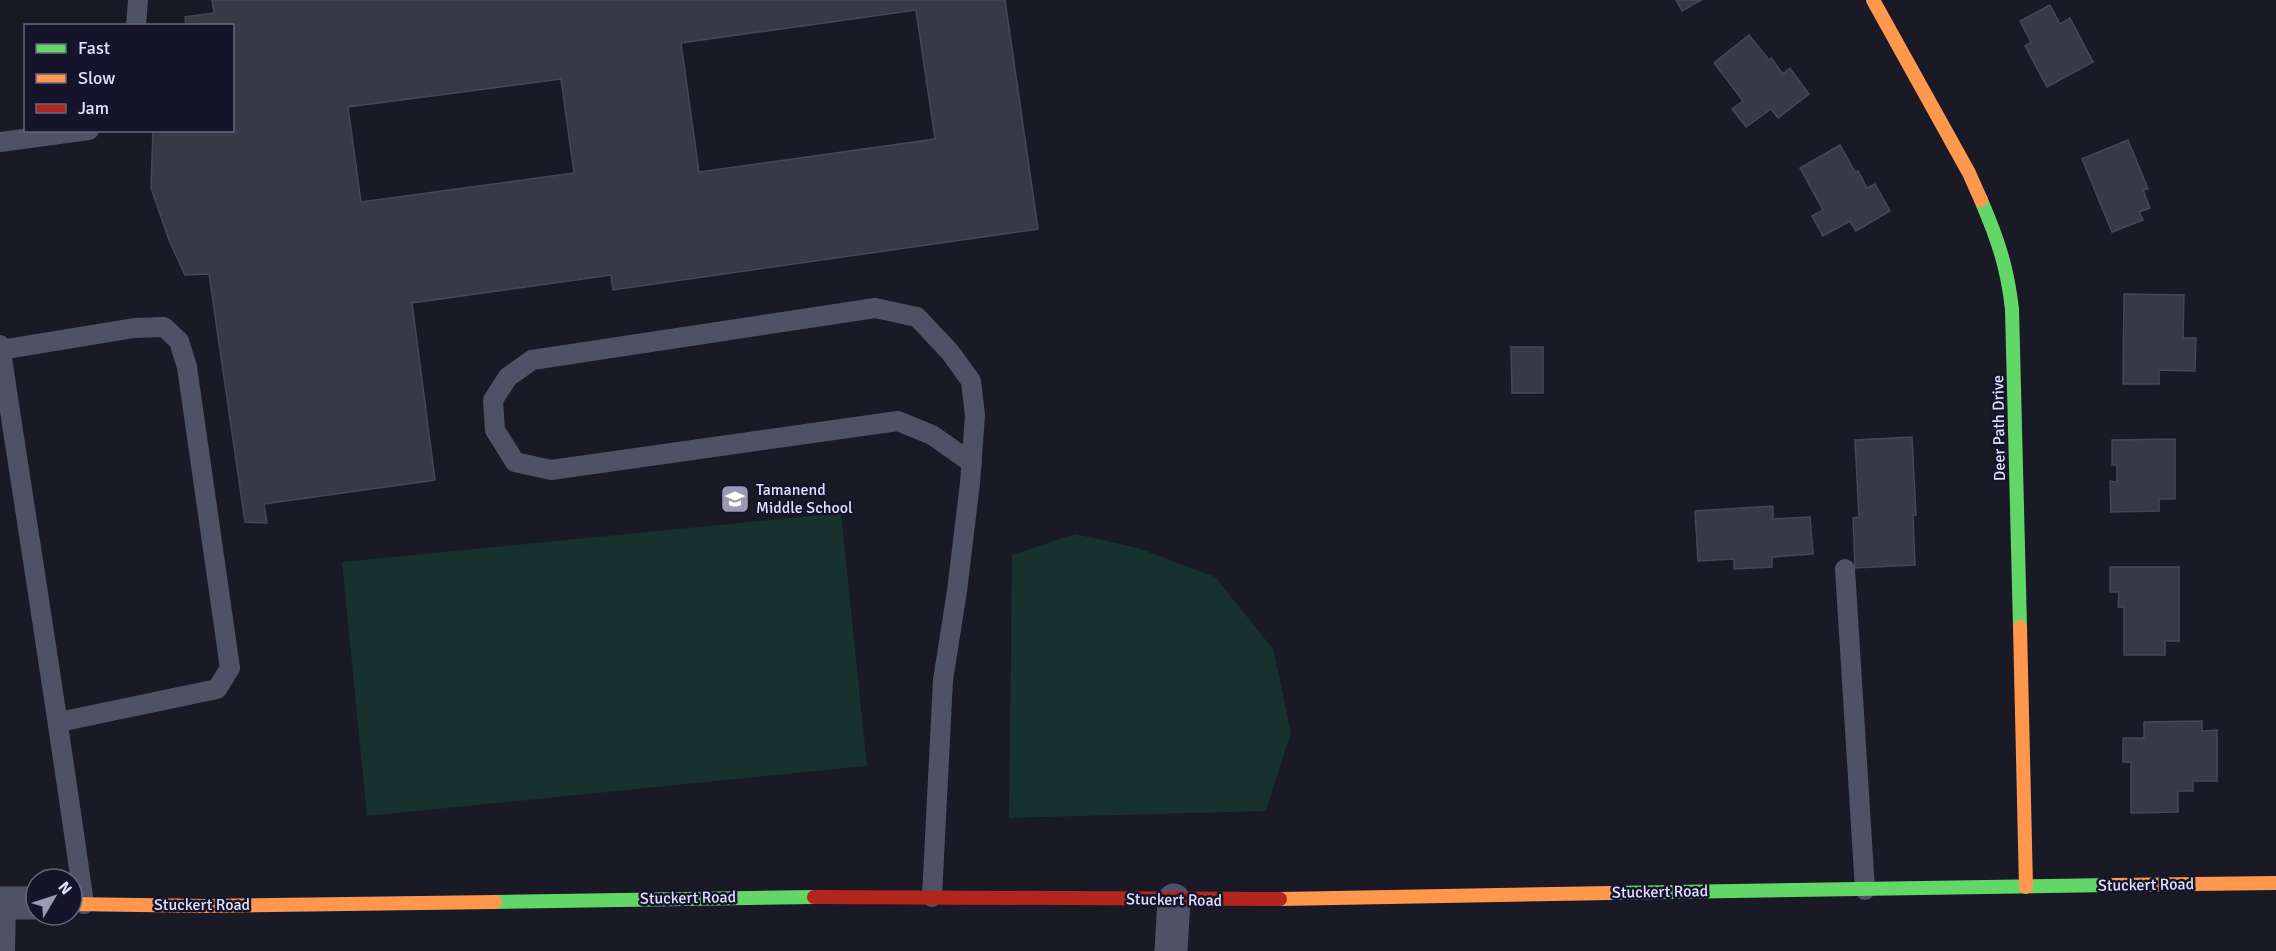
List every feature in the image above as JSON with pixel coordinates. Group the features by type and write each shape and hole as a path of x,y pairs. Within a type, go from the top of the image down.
{"street":[{"name":"Deer Path Drive","path":"1873,0 1969,173 1998,241 2008,274 2012,309 2026,887"},
{"name":"Stuckert Road","path":"84,904 205,906 851,896 1174,900 2276,883"},
{"path":"1171,951 1174,900"}],"lane":[{"path":"136,24 138,0"},
{"path":"0,142 73,132"},
{"path":"932,897 942,680 957,591 972,463 975,415 971,381 950,352 917,317 875,308 532,360 508,377 493,400 495,430 515,462 551,470 897,422 932,435 972,463"},
{"path":"1,350 134,328 164,327 179,341 187,367 230,668 217,689 59,722"},
{"path":"0,345 42,626 59,722 74,867"},
{"path":"1845,569 1865,890"},
{"path":"5,951 14,903"}],"green space":[{"path":"841,513 867,766 367,816 342,562"},
{"path":"1075,534 1138,548 1215,577 1273,649 1291,732 1266,811 1009,818 1012,555"}],"building":[{"path":"212,0 1005,0 1038,229 613,290 611,275 412,303 435,480 264,504 267,523 245,522 209,274 185,275 169,240 151,188 153,132 234,132 234,24 186,24 185,17 214,13","holes":["916,10 935,139 699,172 681,43","561,79 574,173 361,202 348,107"]},
{"path":"1676,0 1701,0 1682,11"},
{"path":"2050,5 2060,24 2070,18 2093,62 2047,87 2025,46 2031,42 2020,21"},
{"path":"1749,35 1783,74 1790,68 1809,94 1778,118 1771,109 1746,127 1732,109 1743,101 1714,63"},
{"path":"2128,140 2148,189 2143,190 2150,208 2139,212 2143,220 2112,232 2082,159"},
{"path":"1840,145 1867,188 1875,184 1890,211 1856,231 1850,221 1823,236 1812,216 1823,210 1800,168"},
{"path":"2124,294 2184,295 2183,338 2196,338 2195,371 2159,370 2159,384 2123,384"},
{"path":"1511,347 1543,347 1543,393 1512,393"},
{"path":"1912,437 1916,515 1913,515 1915,565 1855,568 1853,518 1859,517 1855,440"},
{"path":"2175,439 2175,499 2159,499 2159,511 2111,512 2110,481 2117,482 2117,465 2112,465 2112,440"},
{"path":"1773,506 1773,519 1810,517 1813,554 1772,557 1772,567 1734,569 1734,559 1698,561 1695,511"},
{"path":"2110,567 2179,567 2179,641 2165,641 2165,655 2124,655 2124,607 2118,607 2119,592 2110,592"},
{"path":"2202,721 2202,731 2217,730 2217,781 2193,781 2193,791 2178,791 2178,812 2131,813 2131,762 2123,762 2123,738 2144,738 2144,722"}],"traffic: fast":[{"path":"1981,200 2001,253 2012,309 2020,627"},
{"path":"1611,893 2113,885"},
{"path":"495,902 814,897"}],"traffic: slow":[{"path":"1873,0 1969,173 1981,200"},
{"path":"2020,627 2026,887"},
{"path":"2113,885 2276,883"},
{"path":"1280,899 1611,893"},
{"path":"84,904 205,906 495,902"}],"traffic: jam":[{"path":"814,897 1280,899"}],"place":[{"name":"Tamanend Middle School","path":"735,499"}]}
